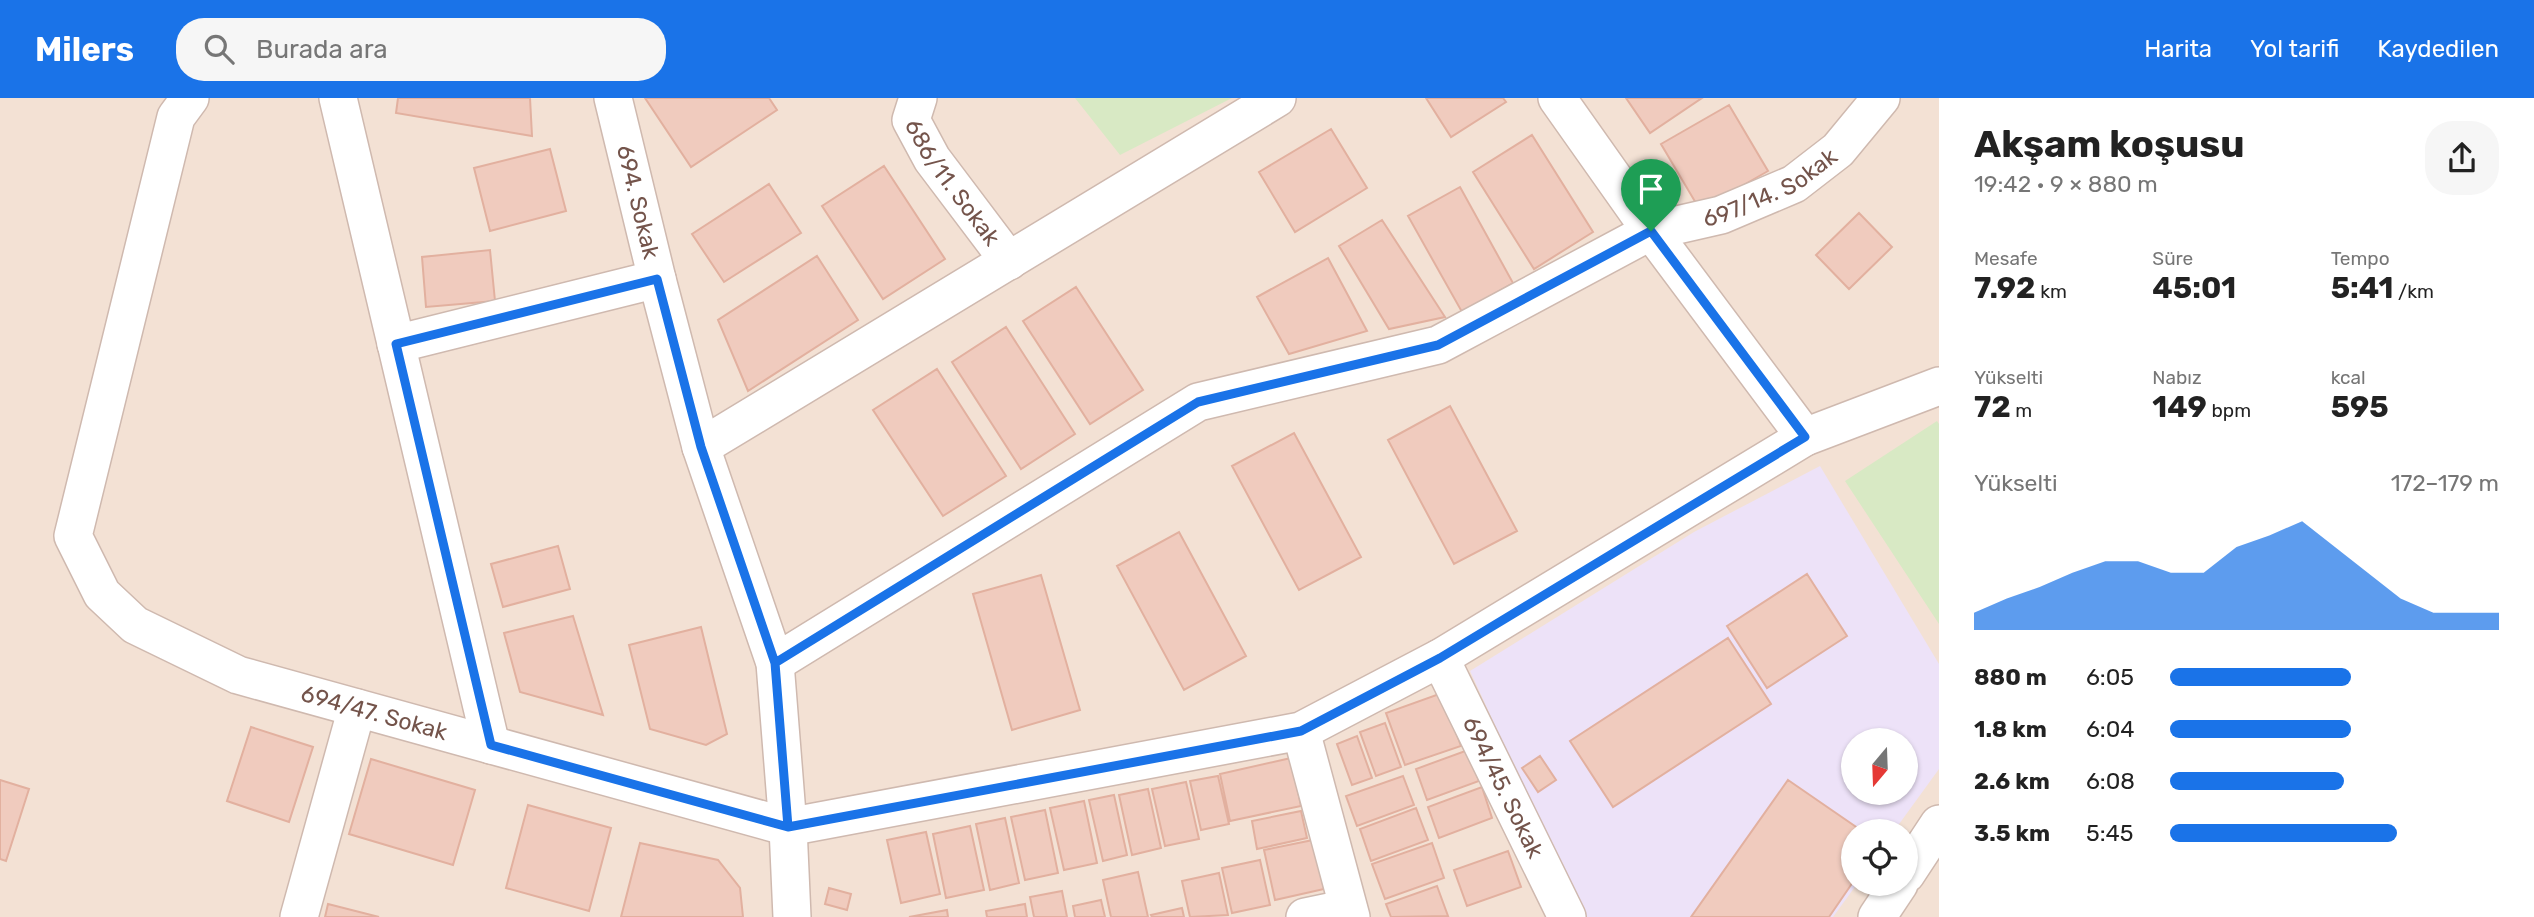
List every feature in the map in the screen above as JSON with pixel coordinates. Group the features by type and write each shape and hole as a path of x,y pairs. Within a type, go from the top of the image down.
{"street":[{"name":"694/47. Sokak","path":"190,98 176,117 73,536 102,594 135,625 238,675 788,827 1301,731 1440,658 1805,437 1939,386"},
{"path":"338,98 491,745"},
{"name":"694. Sokak","path":"613,98 701,447 775,663 792,917"},
{"name":"686/11. Sokak","path":"918,98 911,120 932,159 1009,261"},
{"path":"701,447 1277,98"},
{"path":"1558,98 1651,231 1805,437"},
{"name":"697/14. Sokak","path":"775,663 1198,402 1438,345 1651,231 1721,215 1794,184 1838,150 1881,98"},
{"path":"396,344 657,279"},
{"name":"694/45. Sokak","path":"1440,658 1567,917"},
{"path":"299,917 357,708"},
{"path":"1301,731 1350,913 1305,917"},
{"path":"1918,856 1939,824"},
{"path":"1877,917 1891,896"}],"shaded area":[{"path":"0,98 1939,98 1939,917 0,917"},
{"path":"1820,466 1939,664 1939,769 1918,798 1918,728 1841,728 1841,805 1913,805 1903,819 1841,819 1841,896 1848,896 1833,917 1583,917 1470,671 1694,532"}],"green space":[{"path":"1075,98 1232,98 1120,155"},
{"path":"1937,421 1939,424 1939,624 1845,481"}],"building":[{"path":"398,98 530,98 532,136 396,113"},
{"path":"645,98 769,98 777,110 691,167"},
{"path":"1426,98 1503,98 1506,102 1451,137"},
{"path":"1626,98 1702,98 1650,133"},
{"path":"1729,105 1768,171 1700,210 1661,144"},
{"path":"1331,129 1367,188 1295,232 1259,172"},
{"path":"1532,135 1593,232 1534,269 1473,172"},
{"path":"550,149 566,211 490,231 474,168"},
{"path":"884,166 945,259 883,299 822,206"},
{"path":"769,184 801,233 724,282 692,234"},
{"path":"1460,187 1513,283 1462,312 1408,216"},
{"path":"1859,213 1892,247 1849,289 1816,255"},
{"path":"1382,220 1445,317 1389,329 1339,246"},
{"path":"490,250 495,301 426,307 422,257"},
{"path":"817,256 858,320 748,391 718,320"},
{"path":"1328,258 1367,331 1289,354 1257,297"},
{"path":"1076,287 1143,390 1090,424 1023,321"},
{"path":"1006,327 1075,434 1021,469 952,362"},
{"path":"937,369 1006,476 943,516 873,410"},
{"path":"1450,406 1517,531 1454,564 1388,440"},
{"path":"1294,433 1361,557 1299,590 1232,466"},
{"path":"1179,532 1246,656 1184,690 1117,566"},
{"path":"558,546 570,589 503,607 491,564"},
{"path":"1807,574 1847,636 1767,688 1727,626"},
{"path":"1041,575 1080,710 1012,730 973,594"},
{"path":"573,616 603,715 520,692 504,633"},
{"path":"701,627 727,734 706,745 650,729 629,645"},
{"path":"1728,638 1771,704 1613,807 1570,741"},
{"path":"1442,693 1461,746 1405,765 1386,713"},
{"path":"1385,723 1401,767 1376,776 1360,732"},
{"path":"251,727 313,747 289,822 227,801"},
{"path":"1357,736 1372,778 1352,785 1337,744"},
{"path":"1468,750 1479,781 1427,800 1416,769"},
{"path":"1540,756 1556,780 1538,792 1522,768"},
{"path":"1291,758 1301,806 1230,821 1220,774"},
{"path":"371,759 475,790 453,865 349,834"},
{"path":"1218,776 1229,824 1201,830 1190,781"},
{"path":"1403,776 1414,805 1357,826 1346,796"},
{"path":"0,780 29,789 6,861 0,859"},
{"path":"1788,780 1845,819 1841,819 1841,896 1843,896 1829,917 1691,917"},
{"path":"1186,782 1199,839 1165,846 1152,789"},
{"path":"1482,787 1492,818 1439,838 1428,807"},
{"path":"1148,789 1161,848 1132,855 1119,795"},
{"path":"1114,795 1127,855 1103,861 1089,800"},
{"path":"1084,801 1097,863 1064,870 1050,808"},
{"path":"528,805 611,828 589,911 506,888"},
{"path":"1416,808 1428,840 1371,861 1360,829"},
{"path":"1045,810 1058,873 1025,880 1011,817"},
{"path":"1301,811 1307,838 1257,849 1252,821"},
{"path":"1005,818 1019,883 990,890 976,824"},
{"path":"970,826 984,890 946,898 933,834"},
{"path":"926,832 940,894 901,903 887,840"},
{"path":"1313,840 1324,889 1275,900 1264,850"},
{"path":"640,843 718,860 740,888 743,917 621,917"},
{"path":"1432,843 1444,878 1385,899 1372,864"},
{"path":"1508,851 1521,887 1467,906 1454,870"},
{"path":"1260,860 1270,905 1232,913 1222,868"},
{"path":"1138,872 1148,917 1111,917 1103,880"},
{"path":"1219,873 1228,915 1190,917 1182,881"},
{"path":"1437,886 1448,916 1391,917 1386,904"},
{"path":"829,888 851,894 847,910 825,904"},
{"path":"1062,891 1067,917 1034,917 1030,897"},
{"path":"1101,900 1105,917 1075,917 1073,906"},
{"path":"328,904 379,917 325,917"},
{"path":"1025,904 1027,917 987,917 986,911"},
{"path":"1182,908 1184,917 1151,915"},
{"path":"947,910 948,917 909,917"}],"route":[{"path":"1651,231 1438,345 1198,402 775,663 788,827 491,745 396,344 657,279 701,447 775,663 781,745 788,827 1301,731 1440,658 1805,437 1651,231"}]}
